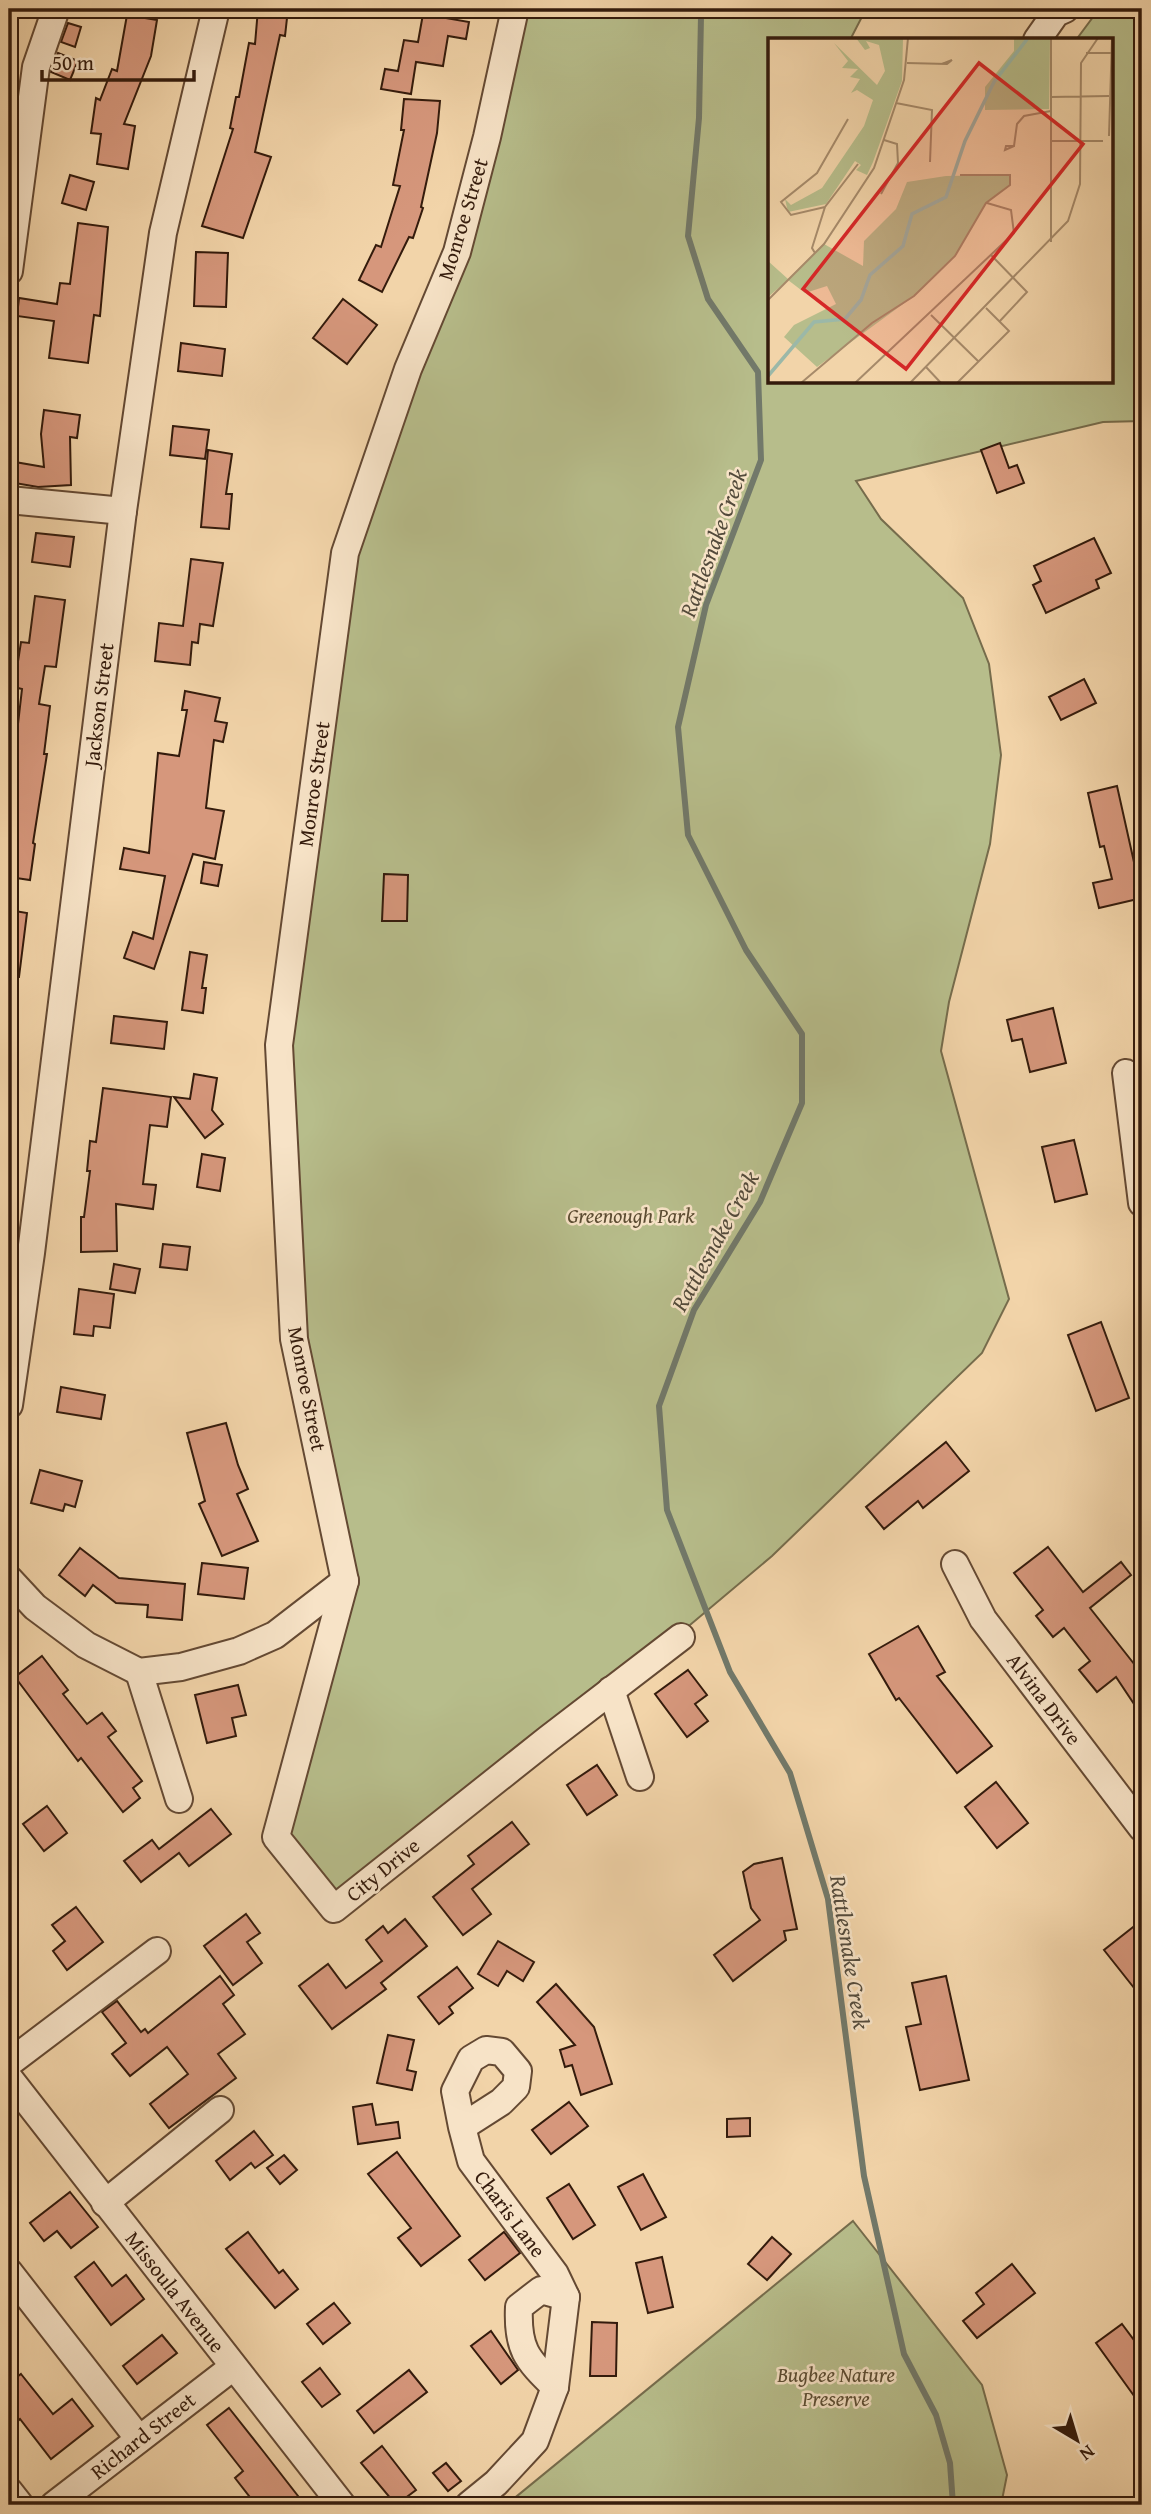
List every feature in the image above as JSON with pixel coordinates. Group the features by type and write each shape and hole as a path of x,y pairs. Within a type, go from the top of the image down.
{"street":[{"path":"9,271 36,67 56,9"},
{"name":"Jackson Street","path":"9,1405 20,1252 163,233 216,9"},
{"name":"Monroe Street","path":"345,1581 294,1339 279,1045 345,553 408,369 457,252 487,137 515,9"},
{"path":"1038,38 1056,13 1065,9"},
{"path":"9,500 123,511"},
{"path":"1126,1073 1142,1203"},
{"name":"Alvina Drive","path":"955,1564 983,1619 1142,1828"},
{"path":"9,1579 35,1607 86,1645 139,1672 181,1667 239,1651 275,1635 345,1581"},
{"name":"City Drive","path":"345,1581 276,1837 334,1909 681,1637"},
{"path":"139,1672 179,1799"},
{"path":"611,1690 639,1776"},
{"path":"9,2063 157,1951"},
{"name":"Missoula Avenue","path":"9,2078 342,2505"},
{"path":"105,2203 220,2110"},
{"name":"Charis Lane","path":"462,2127 471,2161 555,2274 566,2298"},
{"path":"9,2273 139,2439"},
{"name":"Charis Lane","path":"555,2387 531,2364 518,2333 519,2306 541,2290 566,2298"},
{"path":"470,2505 496,2483 535,2441 555,2387 566,2298"},
{"name":"Richard Street","path":"54,2505 233,2367"},
{"path":"9,2491 20,2505"}],"green space":[{"name":"Greenough Park","path":"515,9 866,9 851,38 768,38 768,383 1112,383 1112,38 1077,38 1099,9 1142,9 1142,421 1103,422 856,481 881,519 963,598 989,664 1001,755 990,844 949,1002 941,1051 1009,1299 982,1353 772,1556 684,1630 334,1909 276,1837 345,1581 294,1339 279,1045 345,553 457,252"},
{"name":"Bugbee Nature Preserve","path":"853,2221 982,2385 1007,2475 1001,2505 506,2505"}],"building":[{"path":"258,9 288,9 285,36 280,35 255,152 271,157 243,238 202,226 233,129 230,128 249,43 255,44"},
{"path":"423,14 469,22 466,39 448,36 443,66 416,62 411,94 381,89 385,69 398,71 404,40 418,42"},
{"path":"127,15 157,20 151,56 124,124 135,126 128,169 97,164 101,134 91,133 96,98 100,100 112,69 117,71"},
{"path":"68,23 81,27 75,47 61,42"},
{"path":"58,53 78,61 70,80 51,72"},
{"path":"404,99 440,101 437,133 421,207 423,208 413,238 409,237 382,292 359,280 376,245 381,247 400,186 393,185 404,130 401,130"},
{"path":"70,175 94,182 86,210 62,203"},
{"path":"78,223 108,227 100,316 94,315 88,363 49,358 54,321 17,316 19,298 57,304 60,283 70,284"},
{"path":"196,252 228,253 226,307 194,306"},
{"path":"343,299 377,325 347,364 313,338"},
{"path":"181,343 225,349 222,376 178,371"},
{"path":"44,410 80,415 77,438 70,437 71,485 38,487 9,482 9,461 44,467 41,434"},
{"path":"173,426 209,430 205,459 170,455"},
{"path":"1000,443 1009,468 1017,465 1024,483 997,493 981,450"},
{"path":"208,450 232,454 226,494 232,494 229,529 201,527"},
{"path":"36,533 74,537 70,567 32,562"},
{"path":"1094,538 1111,573 1096,580 1099,588 1046,613 1033,585 1041,581 1034,566"},
{"path":"191,559 223,563 213,626 200,624 198,643 192,642 190,665 155,661 159,623 183,626"},
{"path":"35,596 65,600 56,667 45,666 39,704 50,706 44,754 47,754 30,880 9,877 9,805 12,783 9,782 9,750 15,750 22,689 14,687 21,642 29,643"},
{"path":"1084,679 1096,703 1061,720 1049,697"},
{"path":"185,691 220,698 215,721 227,723 223,742 214,740 206,808 224,811 215,859 193,854 154,969 124,958 133,932 153,939 165,876 120,869 124,848 149,853 158,753 179,756 187,710 182,710"},
{"path":"1117,786 1142,898 1099,908 1093,883 1112,879 1104,846 1100,847 1088,793"},
{"path":"204,862 222,865 218,886 201,883"},
{"path":"384,874 408,875 407,921 382,921"},
{"path":"9,910 27,913 19,977 9,976"},
{"path":"190,952 207,955 202,988 206,988 203,1013 182,1010"},
{"path":"1053,1008 1066,1063 1030,1072 1022,1039 1012,1041 1007,1020"},
{"path":"114,1016 167,1022 164,1049 111,1043"},
{"path":"194,1074 217,1078 212,1110 223,1124 205,1138 174,1097 190,1099"},
{"path":"103,1088 171,1097 167,1127 150,1125 143,1184 156,1185 153,1209 116,1204 117,1251 81,1252 81,1217 84,1217 90,1171 87,1171 90,1141 96,1142"},
{"path":"1074,1140 1087,1194 1055,1202 1042,1147"},
{"path":"202,1154 225,1158 220,1191 197,1187"},
{"path":"163,1244 190,1247 187,1270 160,1267"},
{"path":"114,1264 140,1269 135,1293 110,1289"},
{"path":"79,1289 114,1294 110,1328 94,1326 93,1336 74,1334"},
{"path":"1101,1322 1129,1398 1096,1411 1068,1335"},
{"path":"61,1387 105,1395 101,1419 57,1412"},
{"path":"226,1423 248,1489 237,1494 258,1541 222,1556 199,1504 205,1501 187,1433"},
{"path":"946,1442 969,1471 923,1508 918,1501 884,1529 866,1507"},
{"path":"40,1470 82,1481 75,1507 65,1504 63,1511 31,1503"},
{"path":"1048,1547 1083,1592 1121,1562 1131,1575 1090,1608 1142,1674 1142,1716 1116,1677 1097,1692 1079,1670 1090,1661 1064,1628 1053,1637 1036,1616 1043,1610 1014,1573"},
{"path":"80,1548 119,1578 185,1584 182,1620 147,1617 148,1605 116,1603 93,1585 85,1596 59,1575"},
{"path":"202,1563 248,1568 244,1599 198,1594"},
{"path":"918,1626 945,1672 937,1676 992,1746 957,1773 899,1698 896,1700 869,1654"},
{"path":"42,1656 68,1690 63,1694 87,1724 102,1713 116,1731 108,1737 142,1781 133,1788 140,1798 123,1812 81,1758 78,1761 15,1677"},
{"path":"688,1670 707,1695 695,1704 708,1721 687,1737 655,1694"},
{"path":"238,1685 246,1715 232,1718 236,1736 207,1743 195,1695"},
{"path":"597,1765 617,1795 587,1815 567,1785"},
{"path":"996,1782 1028,1823 997,1848 965,1807"},
{"path":"47,1806 67,1833 44,1851 23,1824"},
{"path":"211,1809 231,1834 189,1866 179,1853 141,1882 124,1861 152,1840 159,1849"},
{"path":"512,1822 529,1844 472,1889 491,1914 463,1935 433,1897 474,1864 468,1856"},
{"path":"782,1858 797,1929 784,1931 786,1940 733,1981 714,1955 760,1920 751,1908 743,1872 754,1864"},
{"path":"76,1907 103,1942 67,1970 53,1951 65,1941 52,1925"},
{"path":"246,1914 260,1933 247,1942 262,1963 233,1985 204,1946"},
{"path":"405,1919 427,1946 381,1983 386,1989 332,2029 299,1986 328,1964 346,1988 382,1961 366,1940 383,1926 388,1933"},
{"path":"1142,1920 1142,1998 1104,1950"},
{"path":"498,1941 534,1962 523,1981 507,1971 498,1986 478,1974"},
{"path":"457,1967 473,1988 449,2007 453,2013 439,2024 418,1997"},
{"path":"220,1976 234,1995 223,2004 245,2034 218,2054 236,2078 169,2128 150,2104 188,2074 167,2047 130,2076 112,2054 126,2043 102,2012 117,2001 141,2032 145,2029 148,2033"},
{"path":"946,1976 969,2080 920,2090 906,2027 921,2024 912,1983"},
{"path":"556,1984 594,2027 612,2084 581,2095 572,2065 565,2067 560,2050 575,2045 537,2002"},
{"path":"388,2035 414,2040 407,2070 416,2072 412,2090 377,2083"},
{"path":"569,2102 588,2126 551,2154 532,2130"},
{"path":"372,2104 376,2125 398,2122 400,2138 358,2144 353,2107"},
{"path":"750,2118 750,2136 727,2137 727,2119"},
{"path":"254,2131 273,2155 255,2168 251,2163 230,2180 216,2161"},
{"path":"397,2152 460,2236 421,2266 398,2238 411,2228 368,2174"},
{"path":"284,2155 297,2170 280,2184 267,2168"},
{"path":"643,2174 666,2217 641,2230 618,2187"},
{"path":"569,2184 595,2225 573,2239 547,2198"},
{"path":"70,2192 98,2227 71,2248 57,2231 44,2241 30,2223"},
{"path":"248,2232 279,2273 283,2270 298,2289 275,2308 226,2249"},
{"path":"504,2232 520,2253 485,2280 469,2260"},
{"path":"772,2237 791,2254 767,2280 748,2264"},
{"path":"662,2257 673,2307 648,2313 636,2263"},
{"path":"94,2262 112,2286 126,2275 144,2299 111,2325 75,2277"},
{"path":"1012,2264 1035,2293 977,2338 963,2321 984,2304 976,2293"},
{"path":"334,2303 350,2323 323,2344 307,2324"},
{"path":"592,2322 617,2323 616,2376 590,2376"},
{"path":"1122,2324 1134,2340 1142,2334 1142,2407 1096,2343"},
{"path":"491,2331 518,2370 501,2384 471,2346"},
{"path":"162,2335 177,2353 137,2384 123,2366"},
{"path":"320,2368 340,2394 322,2407 302,2382"},
{"path":"409,2370 427,2392 374,2433 357,2411"},
{"path":"21,2374 53,2414 72,2399 93,2426 51,2459 20,2419 18,2421 9,2410 9,2383"},
{"path":"229,2408 305,2505 256,2505 235,2478 243,2471 207,2425"},
{"path":"382,2446 416,2490 396,2505 361,2463"},
{"path":"446,2463 461,2481 448,2491 433,2473"}],"waterway":[{"name":"Rattlesnake Creek","path":"707,9 701,16 699,118 688,236 708,299 758,372 761,460 706,605 678,727 688,835 746,950 802,1034 802,1103 760,1202 694,1310 659,1406 667,1510 730,1672 790,1773 828,1899 864,2176 904,2354 936,2415 950,2463 953,2505"}]}
